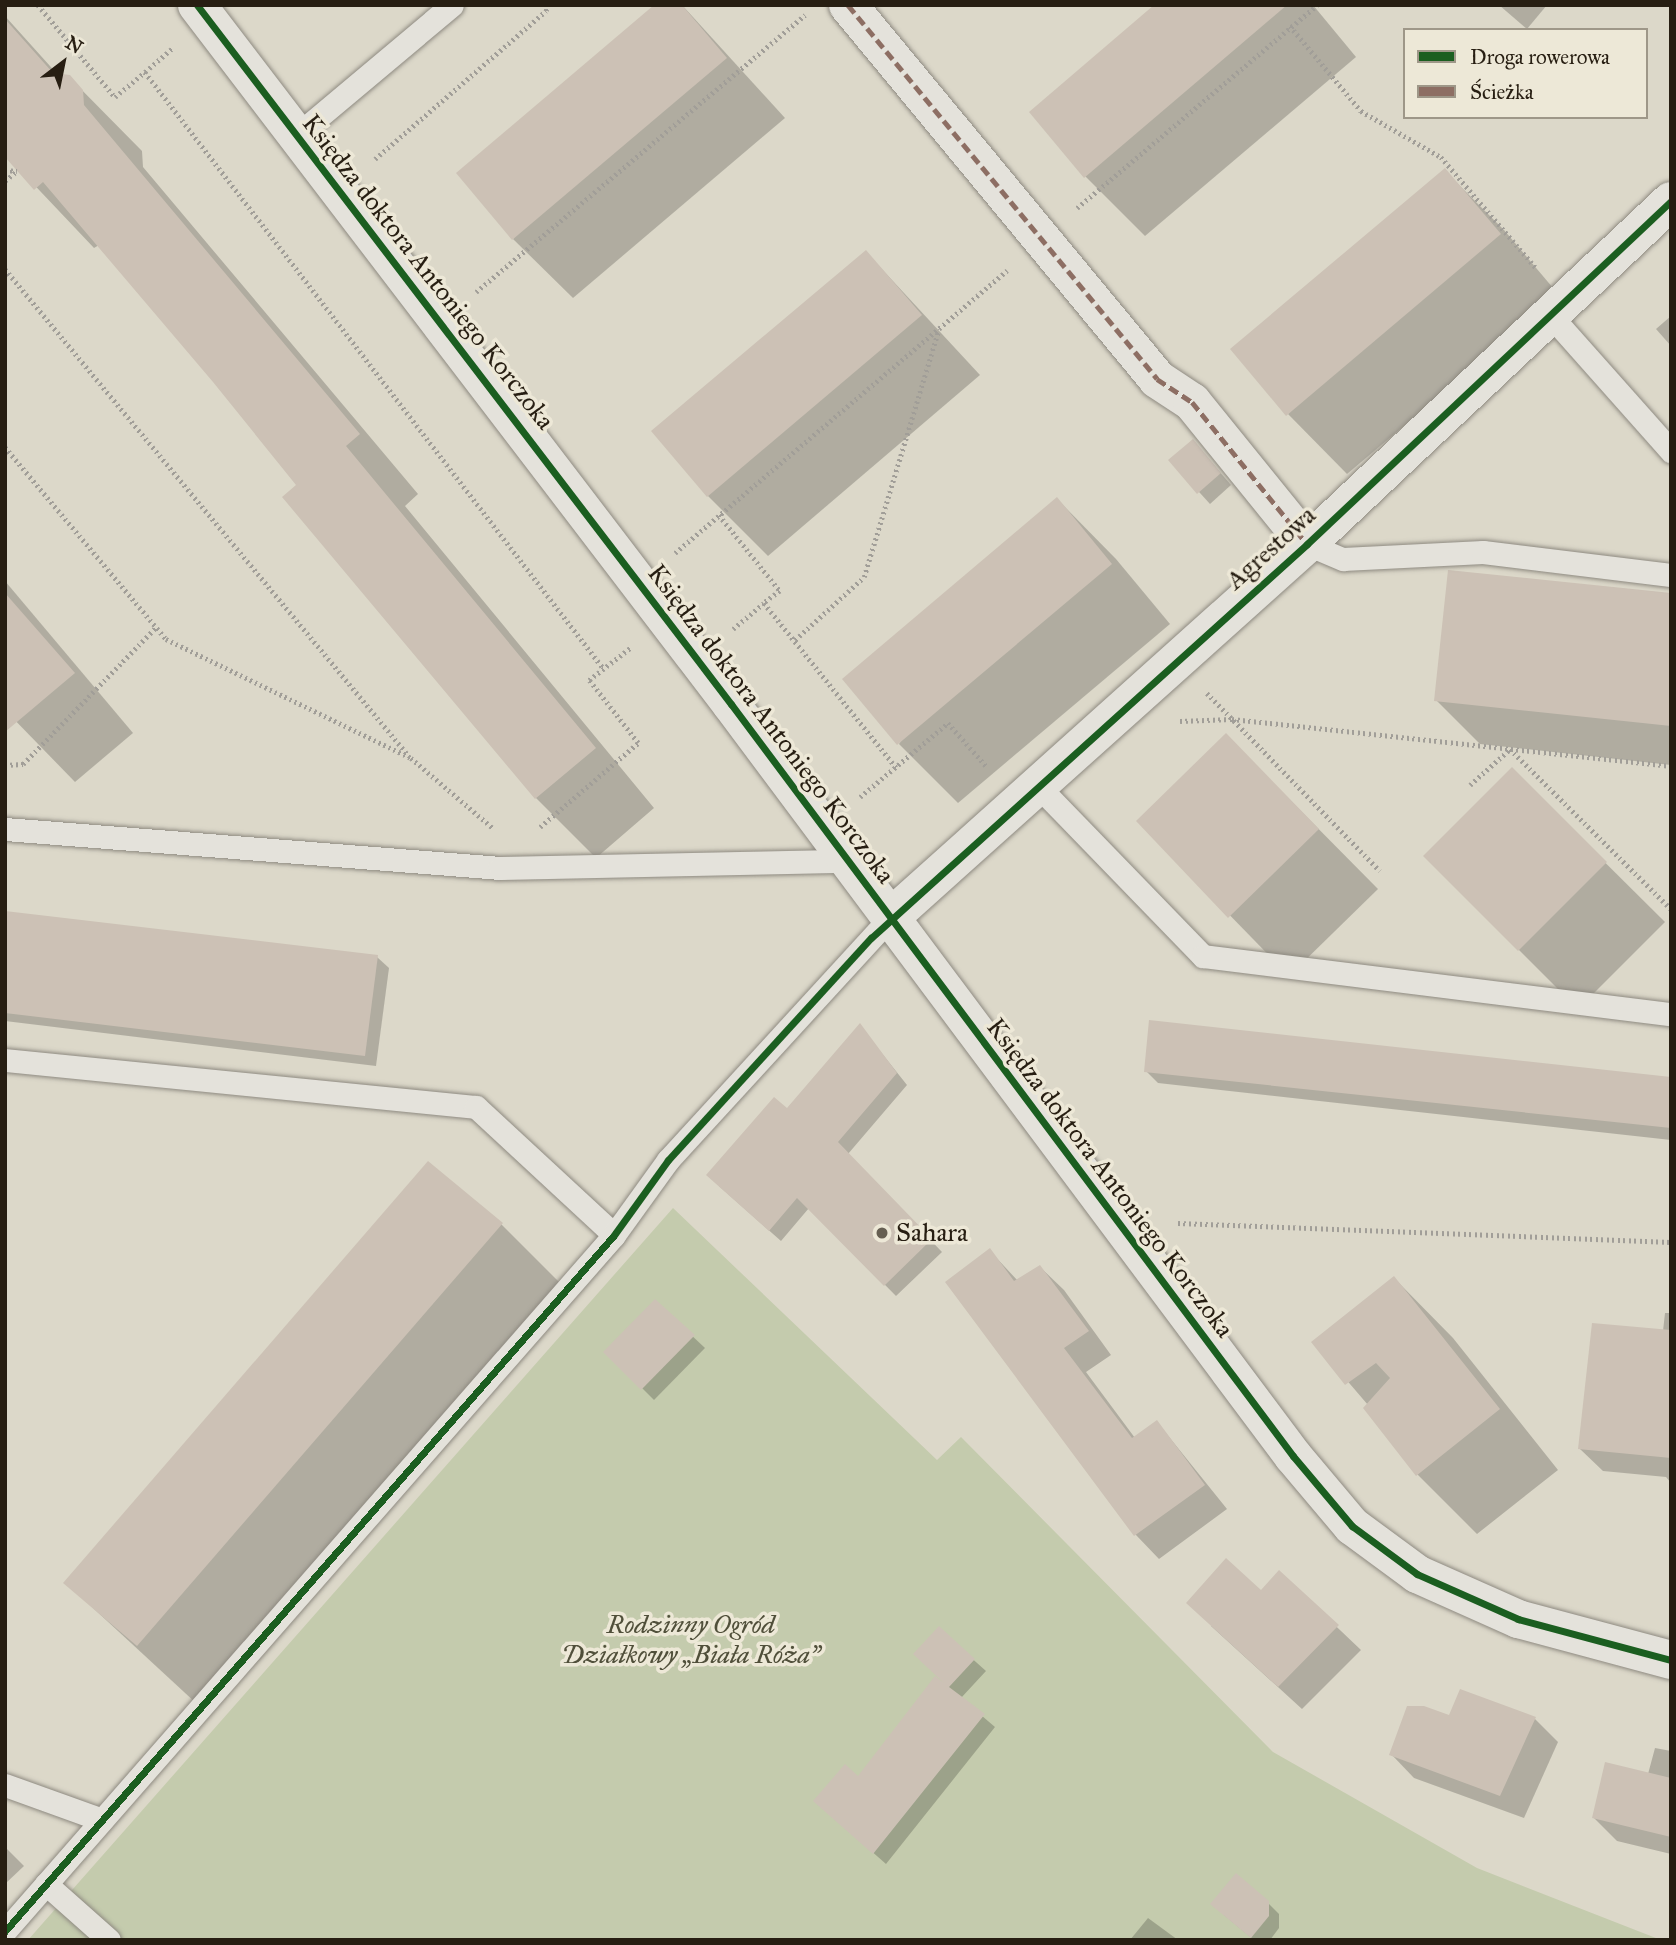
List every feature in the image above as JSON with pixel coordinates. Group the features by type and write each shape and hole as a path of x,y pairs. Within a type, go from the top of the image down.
{"street":[{"name":"Księdza doktora Antoniego Korczoka","path":"197,5 848,860 1284,1445 1352,1527 1417,1574 1518,1619 1671,1660"},
{"path":"848,5 1055,229 1157,379 1192,402 1307,544"},
{"name":"Agrestowa","path":"891,918 1307,544 1671,201"}],"lane":[{"path":"297,135 452,5"},
{"path":"1550,316 1671,451"},
{"path":"1307,544 1343,559 1483,552 1671,575"},
{"path":"1038,786 1203,956 1671,1014"},
{"path":"5,829 500,868 848,860"},
{"path":"5,1931 614,1234 668,1160 891,918"},
{"path":"5,1060 476,1107 614,1234"},
{"path":"5,1785 102,1820"},
{"path":"46,1884 109,1940"}],"path":[{"path":"38,5 115,97 179,43"},
{"path":"374,159 547,12 547,5"},
{"path":"675,553 1317,5"},
{"path":"1290,26 1361,111 1441,157 1539,271"},
{"path":"476,292 789,29"},
{"path":"145,72 604,669"},
{"path":"5,170 17,171 5,181"},
{"path":"5,269 411,758 502,835"},
{"path":"795,640 864,577 939,327"},
{"path":"5,447 166,639 411,758"},
{"path":"719,515 780,591 733,629"},
{"path":"764,603 896,767"},
{"path":"5,765 23,764 156,627"},
{"path":"545,834 531,834 638,743 589,680 630,647"},
{"path":"1200,687 1380,871"},
{"path":"1169,722 1232,719 1671,766"},
{"path":"860,797 948,723 992,772"},
{"path":"1469,785 1510,749"},
{"path":"1510,749 1671,909"},
{"path":"1163,1222 1671,1242"}],"green space":[{"name":"Rodzinny Ogród Działkowy „Biała Róża”","path":"673,1208 937,1460 961,1437 1273,1752 1477,1868 1661,1940 28,1940"}],"building":[{"path":"654,5 682,5 727,58 512,240 456,173"},
{"path":"1154,5 1287,5 1084,178 1029,112"},
{"path":"5,19 53,73 70,75 83,90 84,105 360,434 346,446 596,748 535,799 282,497 296,485 213,382 43,182 34,190 5,157"},
{"path":"1445,168 1501,234 1286,416 1230,349"},
{"path":"866,250 922,315 707,497 651,431"},
{"path":"1193,439 1221,473 1197,494 1168,460"},
{"path":"1057,497 1112,564 897,745 842,679"},
{"path":"1448,570 1671,593 1671,726 1434,701"},
{"path":"5,593 75,673 5,732"},
{"path":"1226,733 1319,829 1228,918 1136,821"},
{"path":"1512,767 1607,862 1518,951 1423,856"},
{"path":"5,911 378,955 365,1056 5,1013"},
{"path":"1149,1020 1671,1077 1671,1128 1144,1072"},
{"path":"860,1023 897,1073 838,1142 932,1239 884,1286 797,1198 769,1231 706,1175 774,1097 787,1108"},
{"path":"428,1161 503,1223 137,1646 63,1583"},
{"path":"990,1248 1014,1281 1040,1265 1089,1331 1064,1348 1132,1438 1157,1420 1205,1485 1134,1536 945,1282"},
{"path":"1394,1276 1500,1409 1416,1476 1363,1408 1390,1378 1376,1363 1345,1385 1311,1342"},
{"path":"655,1299 695,1335 641,1390 603,1352"},
{"path":"1592,1323 1671,1330 1671,1458 1578,1449"},
{"path":"1226,1558 1261,1590 1279,1570 1339,1625 1278,1687 1186,1603"},
{"path":"939,1626 975,1659 949,1687 985,1714 873,1854 813,1801 845,1764 858,1776 935,1676 944,1683 913,1654"},
{"path":"1460,1689 1536,1717 1500,1796 1389,1755 1407,1706 1424,1706 1449,1715"},
{"path":"1605,1762 1671,1778 1671,1837 1592,1818"},
{"path":"1236,1873 1269,1901 1269,1916 1251,1938 1210,1904"}],"marked path":[{"path":"848,5 1157,379 1192,402 1307,544"}],"cycle path":[{"path":"197,5 731,704 1293,1456 1352,1526 1417,1574 1518,1619 1671,1660"},
{"path":"5,1931 614,1235 668,1160 871,938 1307,544 1671,201"}],"place":[{"name":"Sahara","path":"882,1233"}]}
